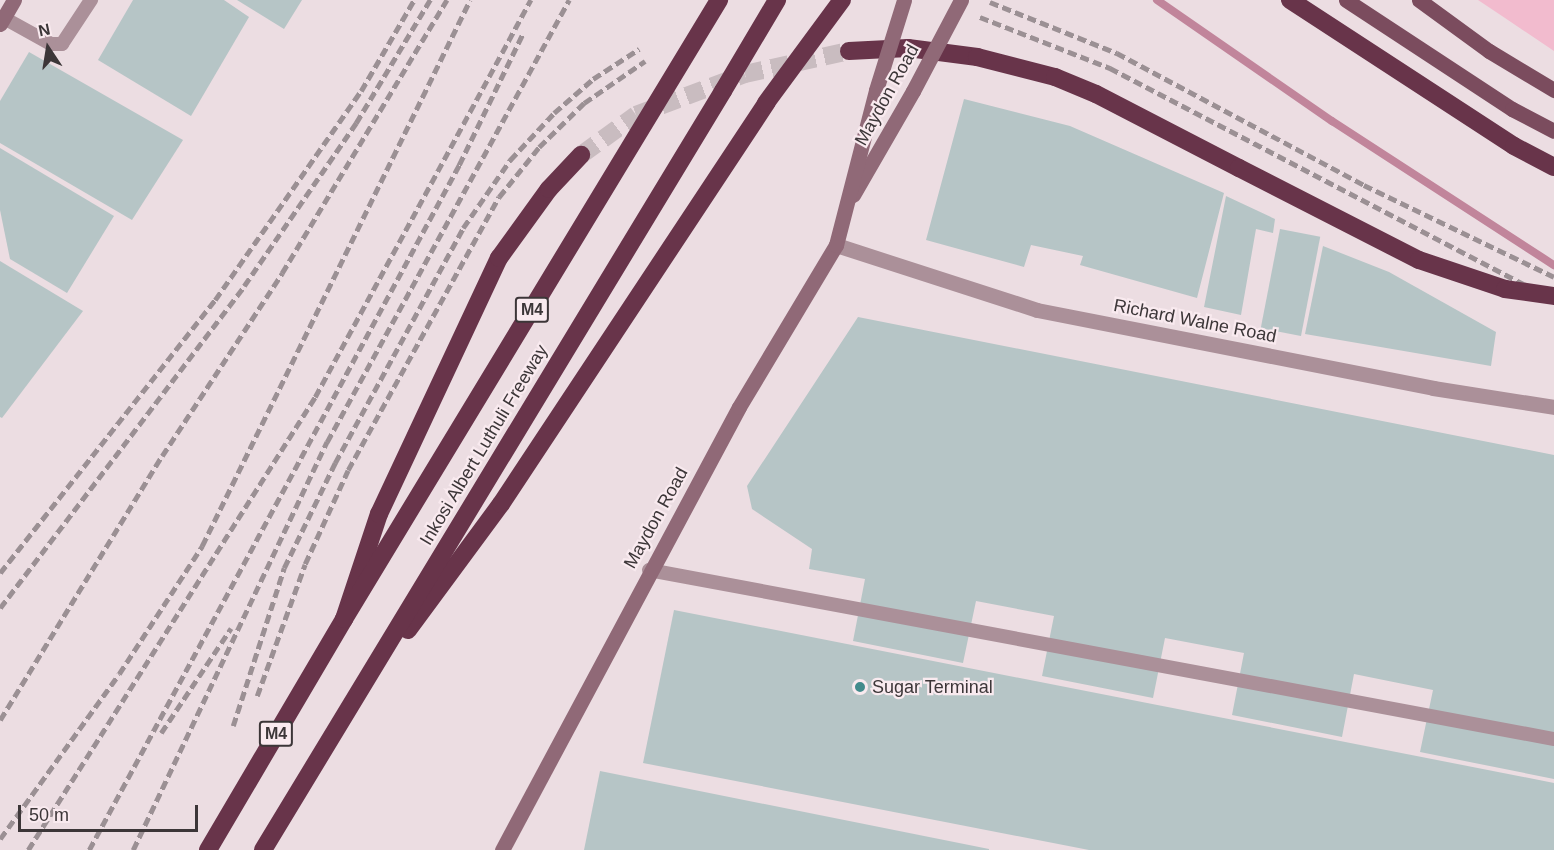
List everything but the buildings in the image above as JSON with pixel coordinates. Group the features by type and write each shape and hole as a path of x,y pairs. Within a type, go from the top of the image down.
{"highway":[{"name":"Inkosi Albert Luthuli Freeway","path":"208,850 344,619 718,0"},
{"name":"Inkosi Albert Luthuli Freeway","path":"263,850 777,0"},
{"path":"341,722 501,504 713,180 803,49 842,0"},
{"path":"1290,0 1554,167"},
{"path":"849,51 908,48 977,57 1054,77 1096,94 1419,260 1505,289 1554,296"},
{"path":"344,619 379,514 499,258 549,189 581,155"}],"main road":[{"path":"1346,0 1512,110 1554,131"},
{"path":"1419,0 1489,51 1554,90"}],"street":[{"path":"2,21 14,0"},
{"name":"Maydon Road","path":"502,850 649,570 739,407 836,245 876,90 904,0"},
{"name":"Maydon Road","path":"845,208 913,91 961,0"},
{"name":"Richard Walne Road","path":"836,245 1037,310 1433,388 1554,407"}],"lane":[{"path":"2,21 51,44 62,44 91,0"},
{"path":"649,570 1554,739"}],"shaded area":[{"path":"1478,0 1554,0 1554,51 1505,18"}],"waterway":[{"path":"1157,0 1332,121 1554,265"}],"tunnel":[{"path":"581,155 636,115 745,74 849,51"}],"railway":[{"path":"0,573 215,300 361,91 414,0"},
{"path":"0,608 244,286 356,123 430,0"},
{"path":"0,720 162,456 282,273 447,0"},
{"path":"0,839 119,674 202,546 470,0"},
{"path":"28,850 315,397 531,0"},
{"path":"133,850 327,442 569,0"},
{"path":"990,2 1117,53 1364,185 1554,277"},
{"path":"980,17 1110,68 1554,300"},
{"path":"89,850 459,165 523,33"},
{"path":"233,726 284,568 335,463 463,228 510,160 554,113 593,79 639,49"},
{"path":"257,696 305,564 348,470 499,197 539,147 584,103 645,61"},
{"path":"161,733 231,628"}],"place":[{"name":"Sugar Terminal","path":"860,687"}]}
